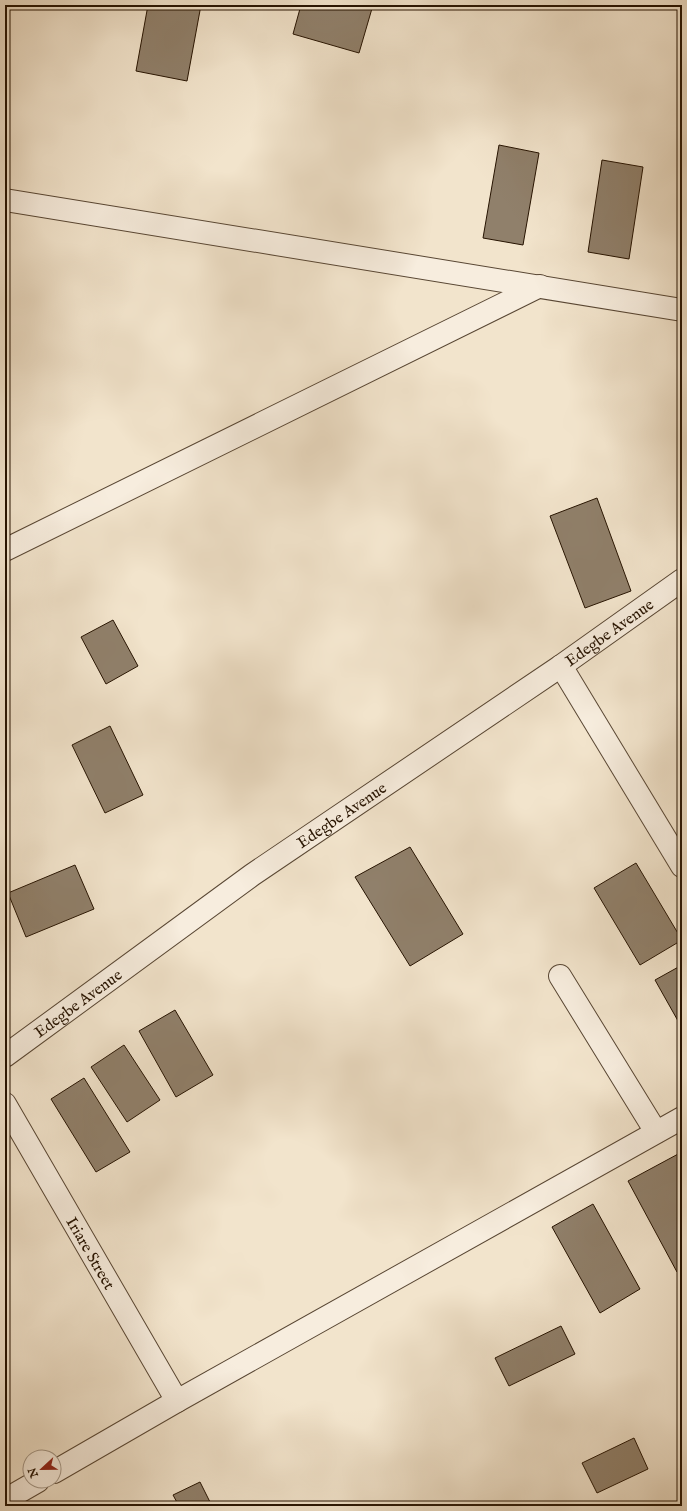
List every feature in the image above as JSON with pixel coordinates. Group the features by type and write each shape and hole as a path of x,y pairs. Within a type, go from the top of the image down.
{"street":[{"path":"5,200 682,310"},
{"path":"5,550 540,286"},
{"name":"Edegbe Avenue","path":"5,1056 252,875 561,666 682,580"},
{"path":"561,666 682,866"},
{"path":"560,976 656,1132"},
{"name":"Iriare Street","path":"5,1104 177,1401"},
{"path":"62,1467 177,1401 682,1118"},
{"path":"5,1500 24,1489"}],"building":[{"path":"148,5 201,5 187,81 136,71"},
{"path":"301,5 373,5 359,53 293,34"},
{"path":"499,145 539,153 523,245 483,238"},
{"path":"602,160 643,167 629,259 588,252"},
{"path":"597,498 631,591 585,608 550,516"},
{"path":"113,620 138,666 106,684 81,637"},
{"path":"110,726 143,795 105,813 72,745"},
{"path":"410,847 463,934 410,966 355,877"},
{"path":"636,863 682,940 640,965 594,888"},
{"path":"75,865 94,909 26,937 8,893"},
{"path":"682,965 682,1028 655,980"},
{"path":"175,1010 213,1075 176,1097 139,1031"},
{"path":"124,1045 160,1100 127,1122 91,1067"},
{"path":"84,1078 130,1152 96,1172 51,1099"},
{"path":"680,1153 682,1158 682,1270 677,1272 628,1181"},
{"path":"593,1204 640,1289 600,1313 552,1227"},
{"path":"561,1326 575,1354 509,1386 495,1358"},
{"path":"634,1438 648,1469 597,1493 582,1463"},
{"path":"200,1482 212,1506 179,1506 173,1495"}]}
